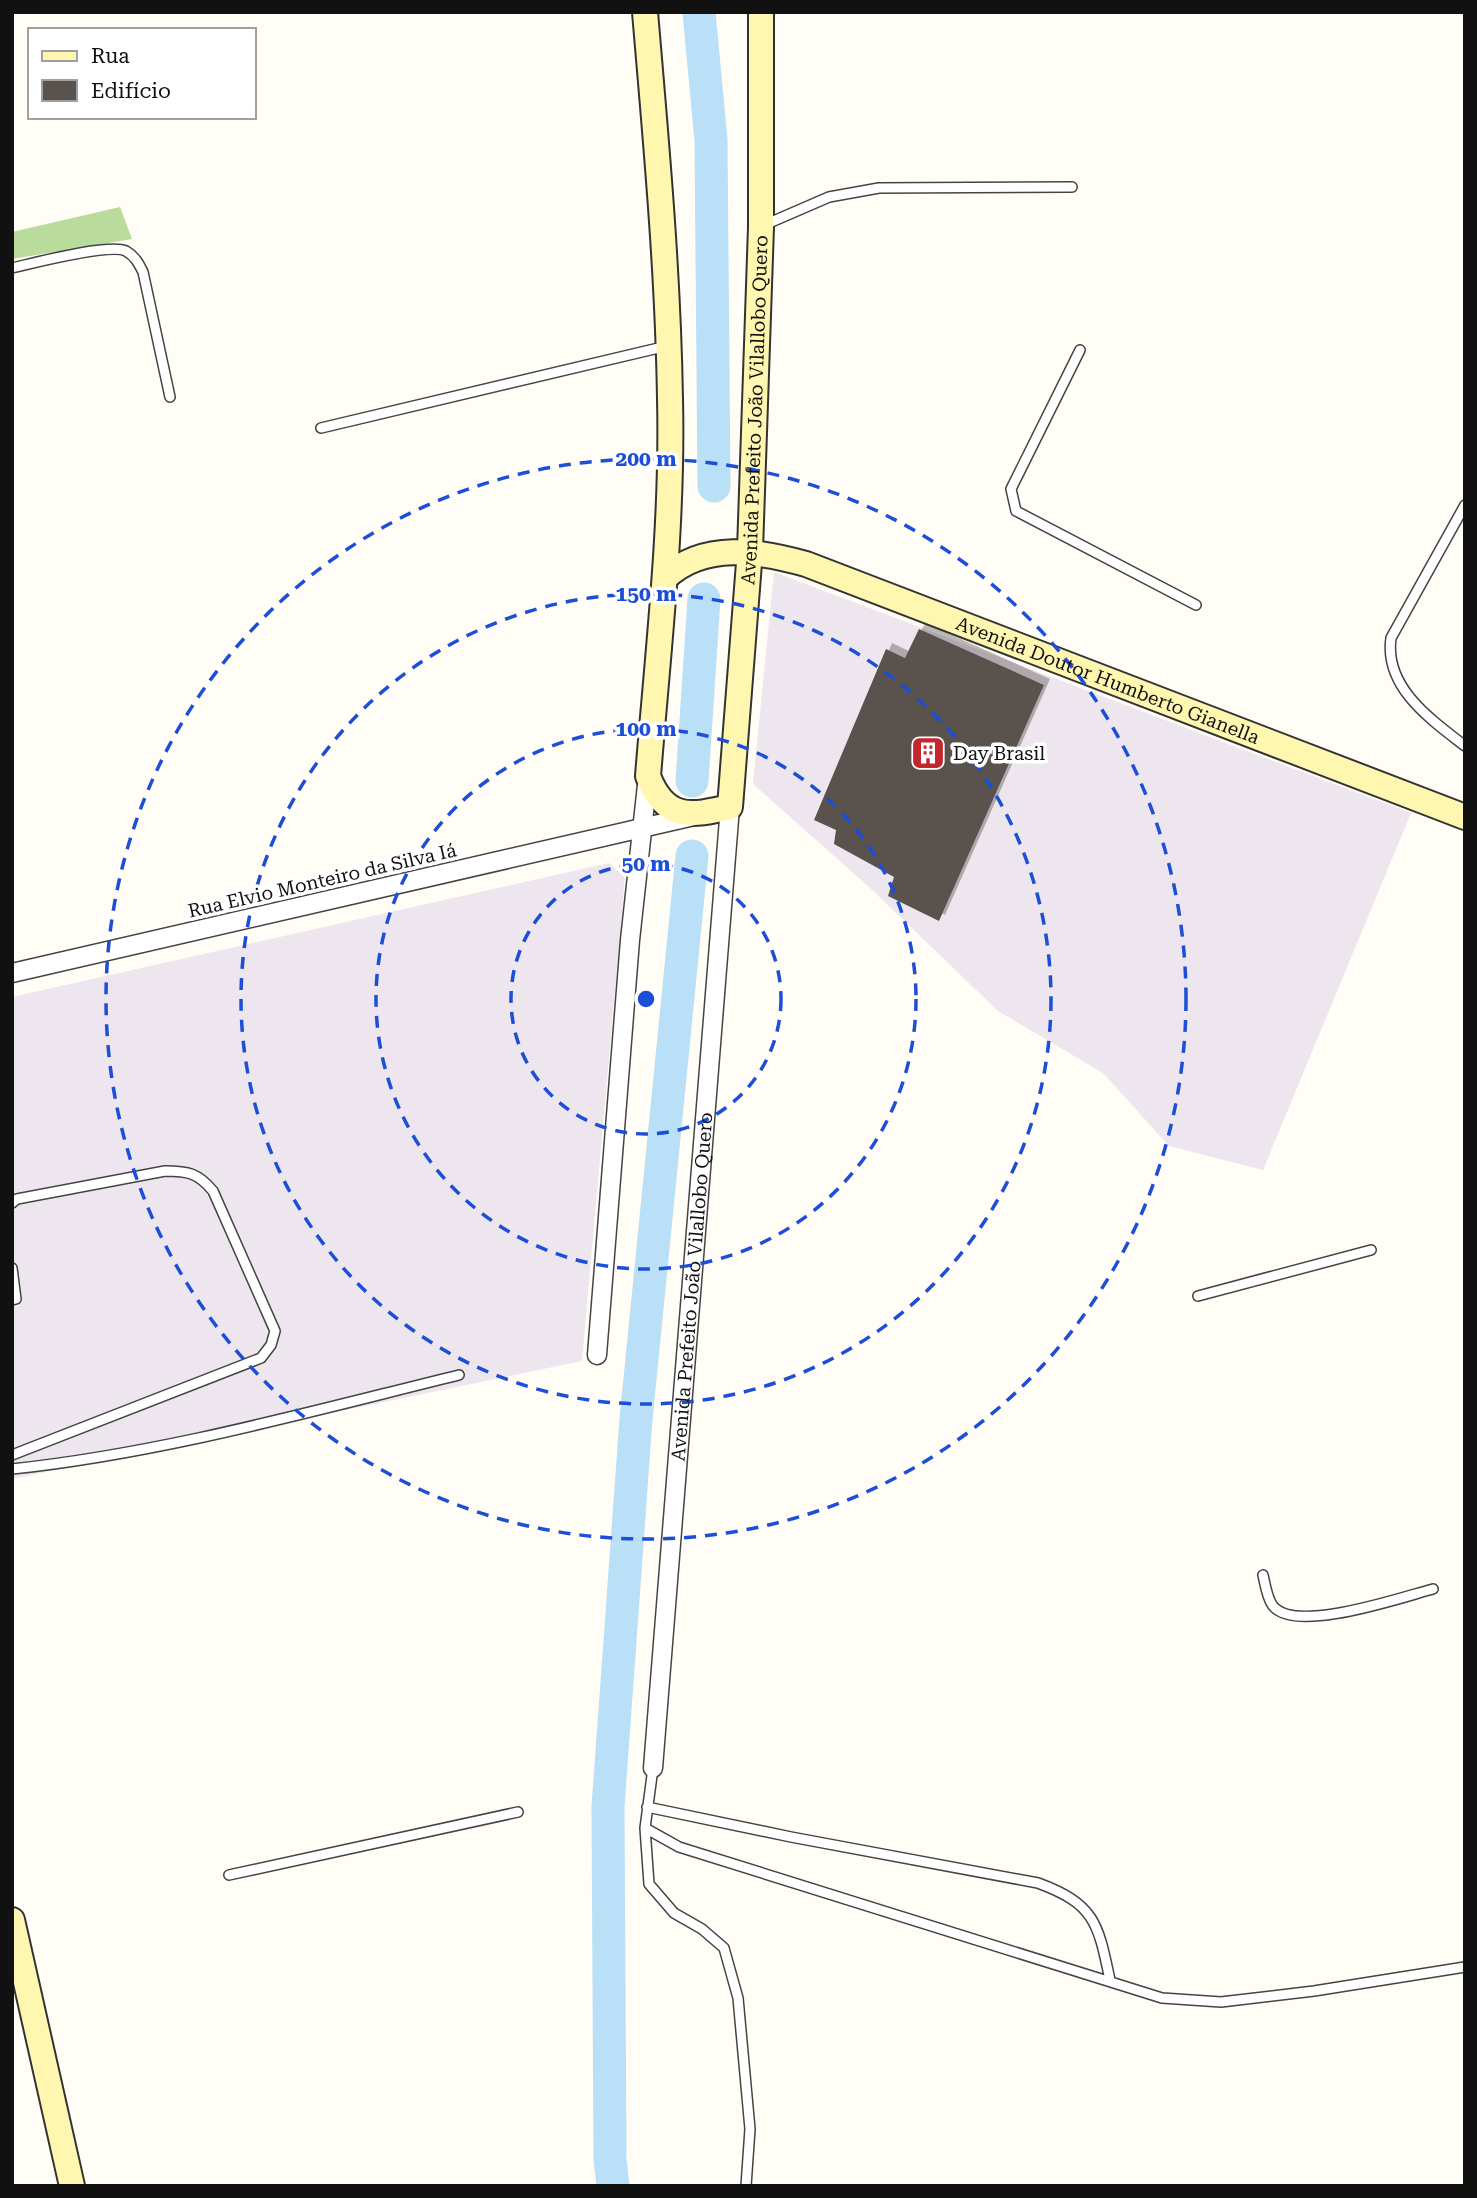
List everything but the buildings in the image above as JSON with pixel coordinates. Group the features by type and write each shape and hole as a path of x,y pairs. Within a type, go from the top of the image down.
{"main road":[{"path":"645,12 668,345 670,441 664,578 648,776 653,788 668,805 696,815 730,807"},
{"name":"Avenida Prefeito João Vilallobo Quero","path":"730,807 750,550 761,227 761,12"},
{"path":"664,578 690,562 750,550"},
{"name":"Avenida Doutor Humberto Gianella","path":"750,550 806,564 1465,817"},
{"path":"12,1920 72,2186"}],"street":[{"path":"597,1355 629,940 648,776"},
{"name":"Avenida Prefeito João Vilallobo Quero","path":"653,1768 730,807"},
{"path":"642,829 696,815"},
{"name":"Rua Elvio Monteiro da Silva Iá","path":"12,973 642,829"}],"lane":[{"path":"761,227 830,197 878,188 1072,187"},
{"path":"12,268 106,250 127,251 136,259 143,272 170,397"},
{"path":"321,428 668,345"},
{"path":"1080,350 1012,489 1016,510 1196,605"},
{"path":"1465,505 1391,638 1388,657 1393,674 1423,714 1465,746"},
{"path":"12,1203 17,1199 165,1171 184,1171 200,1175 214,1191 275,1331 271,1345 261,1358 12,1455"},
{"path":"1198,1296 1371,1250"},
{"path":"12,1268 16,1299 12,1300"},
{"path":"12,1469 77,1462 267,1422 459,1376"},
{"path":"1264,1575 1273,1606 1283,1613 1308,1618 1433,1590"},
{"path":"653,1768 645,1828 649,1884 674,1913 702,1930 724,1948 738,1998 750,2129 746,2186"},
{"path":"647,1807 791,1838 1038,1883 1069,1895 1094,1921 1110,1980"},
{"path":"229,1875 518,1812"},
{"path":"645,1828 679,1847 1162,1998 1221,2002 1314,1991 1465,1967"}],"shaded area":[{"path":"774,572 1411,813 1263,1170 1169,1146 1103,1073 998,1011 869,887 753,784"},
{"path":"609,863 625,877 582,1361 12,1479 12,997"}],"green space":[{"path":"120,207 132,239 12,259 12,232"}],"waterway":[{"path":"699,12 711,141 714,486"},
{"path":"692,781 704,599"},
{"path":"613,2186 610,2159 608,1807 636,1419 692,856"}],"place":[{"name":"Day Brasil","path":"928,753"}]}
